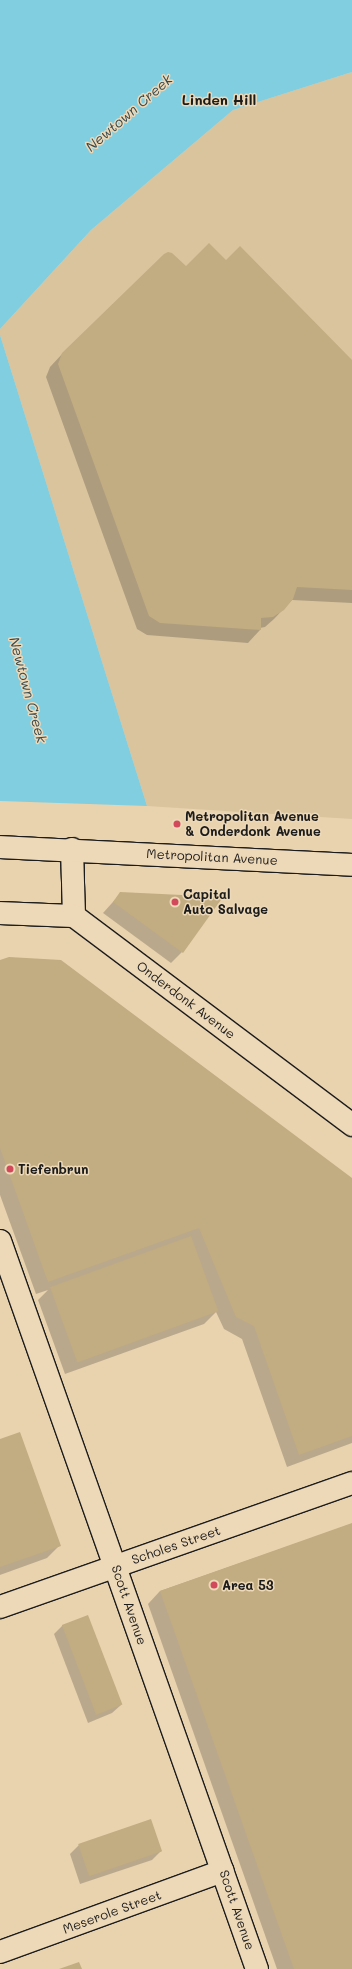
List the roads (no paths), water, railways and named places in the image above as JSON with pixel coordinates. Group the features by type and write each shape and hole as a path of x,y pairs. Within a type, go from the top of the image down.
{"street":[{"name":"Metropolitan Avenue","path":"0,847 352,865"},
{"name":"Metropolitan Avenue","path":"0,859 72,850"},
{"path":"0,913 74,916 72,850"},
{"name":"Onderdonk Avenue","path":"74,916 352,1125"},
{"name":"Scott Avenue","path":"0,1241 257,1969"},
{"name":"Scholes Street","path":"0,1607 352,1483"},
{"name":"Meserole Street","path":"0,1952 223,1872"}],"water":[{"name":"Newtown Creek","path":"0,0 352,0 352,72 233,110 91,230 0,329"},
{"name":"Newtown Creek","path":"0,335 147,806 0,801"}],"place":[{"name":"Metropolitan Avenue & Onderdonk Avenue","path":"177,824"},
{"name":"Capital Auto Salvage","path":"175,902"},
{"name":"Tiefenbrun","path":"10,1169"},
{"name":"Area 53","path":"214,1585"}],"district":[{"name":"Linden Hill","path":"219,100"}]}
